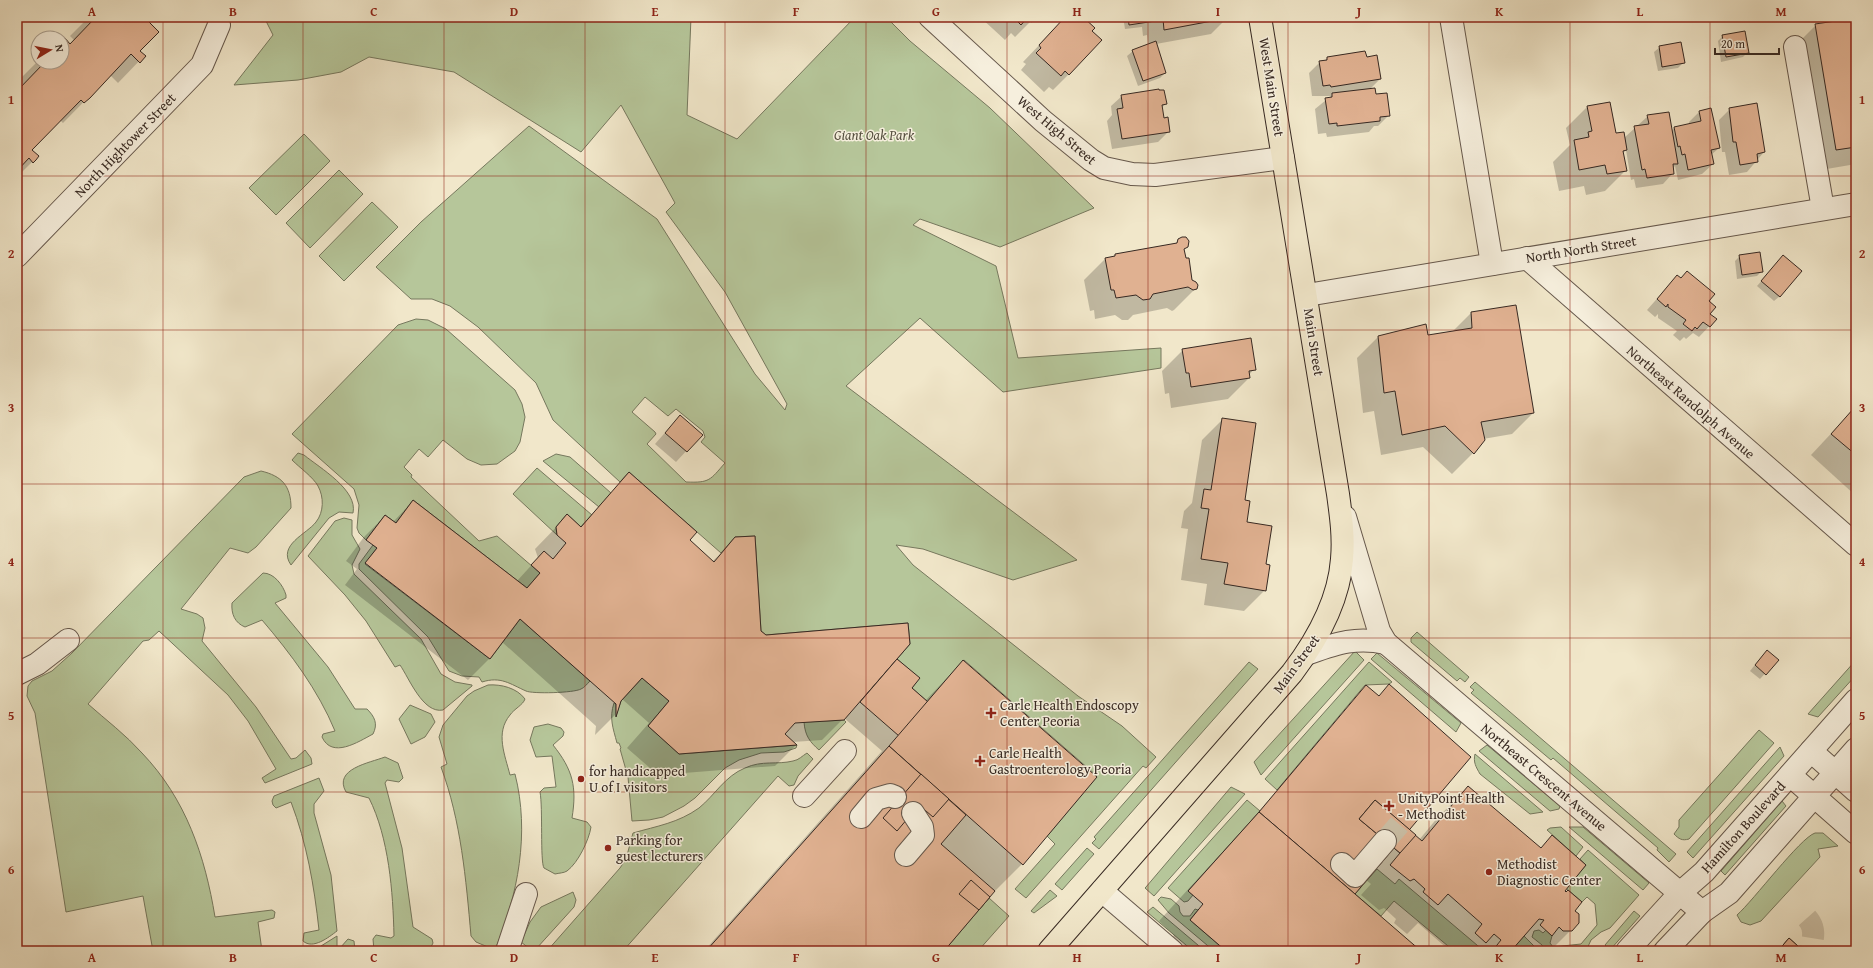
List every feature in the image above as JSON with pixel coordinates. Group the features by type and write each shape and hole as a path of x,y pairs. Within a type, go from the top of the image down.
{"main road":[{"name":"West Main Street","path":"1260,17 1283,158"},
{"name":"Main Street","path":"1049,951 1276,693 1306,654 1319,633 1327,615 1339,578 1343,540 1338,494 1283,158"}],"street":[{"name":"West High Street","path":"930,17 1059,134 1090,160 1104,168 1132,174 1155,175 1283,158"},
{"path":"1451,17 1492,264"},
{"name":"North Hightower Street","path":"17,256 202,65 219,25"},
{"path":"1795,47 1823,209"},
{"name":"North North Street","path":"1306,295 1856,204"},
{"name":"Northeast Randolph Avenue","path":"1527,258 1856,545"},
{"name":"Northeast Crescent Avenue","path":"1338,494 1379,631 1386,643 1702,912"},
{"name":"Northeast Crescent Avenue","path":"1306,654 1345,641 1365,639 1386,643"},
{"path":"17,674 37,664 68,640"},
{"name":"Hamilton Boulevard","path":"1627,951 1680,893 1704,872 1856,700"},
{"path":"1665,951 1702,912 1729,893 1856,749"},
{"path":"804,796 845,751"},
{"path":"1811,751 1856,791"},
{"path":"1790,775 1856,833"},
{"path":"861,817 876,799 890,795 895,797"},
{"path":"906,855 923,835 922,827 913,813"},
{"path":"1342,864 1355,876 1385,841"},
{"path":"1102,890 1172,951"},
{"path":"507,951 526,894"}],"green space":[{"name":"Giant Oak Park","path":"264,17 691,17 687,115 737,139 855,17 886,17 910,41 990,108 1094,208 1000,247 920,219 913,225 996,266 1018,358 1161,348 1161,368 1003,392 920,318 846,386 1077,560 1013,580 923,549 896,545 913,565 1078,696 1122,726 1156,757 1146,768 1143,766 1026,898 1015,889 1055,844 1047,836 1097,776 964,660 928,702 912,688 919,678 897,659 910,644 908,623 766,635 761,631 755,536 735,537 721,553 629,472 620,482 553,420 536,383 478,327 450,306 432,299 411,299 376,267 421,222 529,126 657,219 755,374 785,410 787,404 725,292 666,212 675,203 621,105 581,152 454,72 369,57 341,72 298,80 234,85 273,35","holes":["645,397 668,416 676,409 703,431 705,437 701,442 725,463 712,477 700,482 686,482 647,444 656,434 632,412"]},
{"path":"304,134 330,161 276,215 249,188"},
{"path":"339,170 363,194 310,248 286,223"},
{"path":"372,202 398,227 344,281 319,256"},
{"path":"416,319 428,320 446,329 515,390 522,404 525,417 520,442 515,451 497,464 481,465 467,459 443,440 428,457 419,449 404,467 412,475 411,477 479,541 497,536 540,573 527,588 413,500 396,523 385,515 366,540 359,533 357,528 359,505 354,489 292,434 398,325"},
{"path":"298,453 304,455 319,466 344,488 350,496 353,504 353,513 339,512 329,518 291,565 288,558 290,546 316,522 322,509 322,500 318,486 310,476 292,460"},
{"path":"556,454 570,457 611,493 599,507 543,461"},
{"path":"537,468 592,515 581,527 567,514 556,527 557,535 513,494"},
{"path":"261,471 275,476 284,483 291,500 291,508 256,547 248,553 230,548 181,609 197,614 203,618 205,628 202,641 256,707 291,759 296,758 305,750 311,758 312,764 265,783 262,778 276,769 248,721 228,695 159,631 149,640 143,641 88,704 136,746 171,789 182,809 199,850 206,872 215,917 272,910 275,912 274,918 258,922 262,951 153,951 143,896 66,912 35,713 27,696 28,686 32,681 52,671 72,653 244,477"},
{"path":"344,518 352,520 352,535 360,549 352,565 354,574 421,639 441,674 455,682 472,685 443,710 436,710 423,701 417,694 400,665 395,667 366,621 345,595 308,556 335,521"},
{"path":"373,545 377,548 365,564 490,659 520,619 590,681 583,688 577,690 536,693 526,691 500,680 489,680 482,682 479,677 462,676 449,671 428,637 359,569 359,564"},
{"path":"263,573 274,577 285,591 286,598 275,603 328,667 355,709 367,709 372,715 375,721 375,730 373,734 346,747 332,747 326,744 322,737 323,734 335,731 312,687 293,659 262,620 245,627 236,621 232,611 232,603"},
{"path":"1417,632 1469,677 1465,682 1460,678 1457,681 1411,642 1411,638"},
{"path":"1355,651 1364,660 1261,775 1254,762"},
{"path":"1377,653 1461,723 1456,732 1371,659"},
{"path":"1856,660 1856,675 1818,717 1808,714"},
{"path":"1249,662 1258,669 1099,849 1092,843 1096,839 1094,837"},
{"path":"1369,662 1392,682 1389,684 1365,685 1277,790 1265,779"},
{"path":"642,678 669,701 648,726 679,754 797,745 796,748 784,752 761,753 739,760 725,768 695,798 684,806 663,817 632,821 628,777 620,749 621,748 619,743 617,743 614,733 612,713 614,703 616,704 616,716 621,701"},
{"path":"1475,682 1676,854 1669,862 1657,850 1658,848 1553,758 1551,760 1471,693 1474,690 1470,687"},
{"path":"488,685 498,685 513,689 525,699 505,722 502,737 502,744 510,775 515,774 519,796 521,841 519,864 510,908 495,950 476,942 471,936 462,850 448,787 441,767 447,764 439,737 443,725 467,696"},
{"path":"410,705 431,714 435,722 425,737 411,744 399,719"},
{"path":"844,720 846,722 819,750 807,735 804,722"},
{"path":"548,724 561,728 564,732 563,736 553,745 560,754 572,779 574,797 572,818 587,822 591,827 585,845 575,863 567,871 555,874 544,868 543,864 540,792 544,788 556,787 552,756 536,757 530,740 534,727"},
{"path":"1759,730 1774,743 1689,839 1682,840 1677,837 1674,834 1679,827 1679,820"},
{"path":"1487,745 1560,806 1559,809 1550,811 1479,751"},
{"path":"1780,747 1784,756 1693,858 1687,852"},
{"path":"807,753 813,759 798,776 794,785 789,786 778,776 623,951 547,951 620,868 626,859 633,833 667,824 691,813 705,803 720,786 738,771 757,764 787,762 799,759"},
{"path":"1475,754 1543,812 1530,814 1480,774 1476,767 1474,757"},
{"path":"385,757 398,763 403,778 399,782 387,780 385,783 402,848 413,927 432,939 433,943 429,951 374,951 373,939 376,935 391,938 394,936 389,866 381,830 369,798 346,792 343,784 344,778 348,772 362,765"},
{"path":"319,778 324,791 314,804 314,813 331,875 337,931 321,942 311,944 303,941 304,933 319,930 315,897 306,849 291,802 276,808 272,801 274,796"},
{"path":"1231,787 1245,794 1154,896 1145,888"},
{"path":"1247,800 1260,811 1188,891 1193,895 1188,901 1184,902 1168,888"},
{"path":"1782,801 1786,806 1725,875 1721,871"},
{"path":"1561,827 1583,847 1576,856 1547,830 1550,828"},
{"path":"1569,827 1583,827 1649,883 1643,890"},
{"path":"1815,833 1823,833 1838,846 1818,849 1820,857 1761,921 1750,925 1741,922 1737,915 1788,857 1808,837"},
{"path":"1087,848 1094,854 1062,890 1055,884"},
{"path":"1588,850 1639,895 1610,928 1601,932 1591,940 1586,951 1545,951 1542,945 1532,937 1534,931 1539,930 1543,933 1546,930 1552,936 1550,943 1553,947 1581,944 1597,925 1595,904 1587,897 1582,902 1566,888 1586,865 1580,859"},
{"path":"1377,869 1395,884 1399,879 1484,951 1454,951 1394,901 1381,916 1355,894"},
{"path":"1050,890 1057,896 1034,913 1031,911"},
{"path":"573,892 576,900 574,907 536,949 530,949 521,942 530,922 541,907"},
{"path":"1161,897 1171,899 1179,906 1180,912 1183,916 1190,916 1195,909 1198,910 1190,920 1226,951 1214,951 1169,913 1158,900"},
{"path":"989,898 1009,916 978,951 944,951"},
{"path":"1153,907 1205,951 1193,951 1147,912"},
{"path":"1634,911 1640,916 1610,950 1605,945"},
{"path":"337,936 337,947 340,948 348,939 354,941 355,951 322,951 321,946"},
{"path":"1524,936 1539,951 1519,951 1514,947"}],"building":[{"path":"93,17 144,17 159,32 140,51 146,56 140,63 131,54 90,98 84,103 81,100 32,150 39,156 36,160 33,163 29,158 17,171 17,91 37,70 70,70 70,44 94,19"},
{"path":"1013,17 1036,17 1032,22 1027,18 1021,25"},
{"path":"1065,17 1083,17 1095,28 1092,31 1102,40 1069,75 1065,71 1061,76 1036,53 1041,48 1039,45"},
{"path":"1128,17 1155,17 1155,21 1129,25"},
{"path":"1158,17 1228,18 1164,30 1163,19 1159,20"},
{"path":"1856,18 1856,147 1836,150 1815,24"},
{"path":"1745,31 1749,53 1726,57 1722,35"},
{"path":"1156,41 1166,73 1143,81 1132,50"},
{"path":"1681,42 1685,63 1662,67 1659,46"},
{"path":"1365,51 1367,57 1377,55 1381,79 1331,87 1330,85 1323,86 1319,61 1327,60 1327,57"},
{"path":"1375,88 1376,94 1387,93 1390,116 1380,117 1380,121 1337,126 1337,123 1329,124 1325,98 1332,97 1332,93"},
{"path":"1159,89 1164,90 1167,104 1162,105 1164,118 1168,117 1170,132 1122,139 1117,109 1123,108 1121,95"},
{"path":"1610,102 1616,133 1624,132 1627,150 1623,151 1627,171 1607,174 1605,165 1579,170 1574,140 1589,137 1588,132 1592,131 1587,106"},
{"path":"1757,103 1765,152 1757,154 1758,162 1740,165 1736,142 1733,142 1729,108"},
{"path":"1711,108 1720,148 1711,150 1714,164 1688,170 1685,154 1682,155 1680,146 1678,147 1674,127 1701,121 1699,111"},
{"path":"1669,112 1678,164 1673,164 1674,174 1647,178 1645,169 1642,170 1634,126 1649,124 1647,115"},
{"path":"1186,237 1189,241 1188,247 1184,249 1186,258 1189,258 1192,280 1198,285 1197,289 1193,290 1188,287 1153,294 1150,299 1143,300 1136,295 1116,298 1114,290 1111,290 1105,258 1115,256 1115,254 1177,243 1178,239"},
{"path":"1760,252 1763,272 1742,275 1739,255"},
{"path":"1783,255 1802,271 1780,297 1761,281"},
{"path":"1687,271 1715,294 1709,301 1716,307 1710,314 1717,319 1710,327 1703,322 1697,329 1695,327 1692,331 1683,324 1686,320 1668,307 1668,304 1666,307 1657,299 1677,275 1681,278"},
{"path":"1516,305 1534,413 1481,422 1485,440 1474,454 1445,426 1402,435 1395,391 1384,393 1378,336 1426,324 1428,335 1472,328 1471,312"},
{"path":"1251,338 1256,370 1249,371 1250,378 1191,387 1189,373 1186,373 1182,349"},
{"path":"1854,408 1856,410 1856,455 1831,434"},
{"path":"680,415 703,435 687,452 665,433"},
{"path":"1222,418 1256,423 1245,500 1250,501 1247,522 1272,526 1266,564 1270,565 1266,591 1224,584 1228,563 1201,559 1209,509 1201,508 1204,489 1211,490"},
{"path":"629,472 697,532 690,540 714,562 735,537 755,536 761,631 766,635 908,623 910,644 844,720 795,723 785,734 797,745 679,754 648,726 669,701 642,678 621,701 616,717 616,704 520,619 490,659 365,563 377,548 366,540 385,515 396,523 413,500 527,588 540,573 531,565 544,551 553,559 566,543 557,535 556,527 567,514 581,527"},
{"path":"1767,650 1779,660 1766,675 1755,665"},
{"path":"897,659 920,678 912,688 928,702 899,736 860,702"},
{"path":"963,660 1097,777 1023,865 889,746"},
{"path":"1389,684 1471,757 1355,894 1259,812 1366,685 1379,696"},
{"path":"889,746 966,815 941,844 995,891 944,951 706,951"},
{"path":"921,774 949,799 933,817 919,805 897,831 883,818"},
{"name":"Methodist Diagnostic Center","path":"1468,786 1541,848 1552,835 1586,865 1565,891 1566,892 1568,890 1582,902 1575,911 1579,914 1579,923 1572,931 1563,931 1559,927 1552,936 1540,925 1544,920 1539,919 1511,951 1494,951 1493,950 1501,940 1494,934 1486,943 1475,933 1482,924 1448,894 1438,905 1423,892 1425,889 1414,879 1410,881 1390,865 1400,853 1359,819 1375,800 1422,841"},
{"path":"1375,800 1416,835 1400,853 1359,819"},
{"path":"1259,812 1421,951 1226,951 1190,920 1203,904 1188,891"},
{"path":"971,880 990,897 979,910 959,894"},
{"path":"1789,938 1799,947 1804,951 1778,951"},
{"path":"1789,938 1799,947 1795,951 1778,951"}],"tunnel":[{"path":"1385,841 1404,819"},
{"path":"1807,918 1813,930 1812,942 1809,951"}],"place":[{"name":"Carle Health Endoscopy Center Peoria","path":"991,713"},
{"name":"Carle Health Gastroenterology Peoria","path":"980,761"},
{"name":"for handicapped U of I visitors","path":"581,779"},
{"name":"UnityPoint Health - Methodist","path":"1389,806"},
{"name":"Parking for guest lecturers","path":"608,848"},
{"name":"Methodist Diagnostic Center","path":"1489,872"}]}
